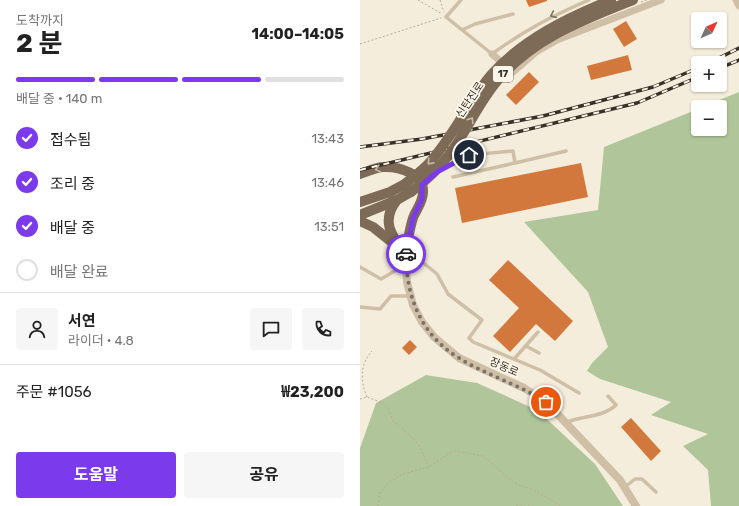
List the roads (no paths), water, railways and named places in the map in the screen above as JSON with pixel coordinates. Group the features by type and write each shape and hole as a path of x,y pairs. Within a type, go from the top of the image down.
{"main road":[{"name":"신탄진로","path":"360,202 390,192 405,184 430,162 446,142 480,90 504,61 538,35 585,11 611,0"},
{"name":"신탄진로","path":"360,215 397,200 411,192 425,181 448,156 485,96 498,79 524,54 553,34 636,1"},
{"path":"360,174 382,167 393,168 407,171 415,176 422,185 422,199 413,218 406,259"},
{"path":"397,200 390,211 389,228 391,235 406,259"},
{"path":"360,221 373,227 406,259"}],"street":[{"path":"492,54 514,72 536,52 557,40 661,0"},
{"path":"736,0 739,6"},
{"name":"장동로","path":"406,259 410,296 422,322 447,350 459,358 524,388 546,402 567,422 625,487 636,506"}],"lane":[{"path":"459,1 446,16 492,54 520,34 549,17 586,0"},
{"path":"462,30 475,24 514,14"},
{"path":"422,185 437,172 469,155 513,151 515,163"},
{"path":"453,177 566,151"},
{"path":"360,267 380,279 406,259 421,261 437,274 448,294 482,320 469,338 473,342 540,370 579,393"},
{"path":"360,307 380,309 391,296 410,296"},
{"path":"514,359 538,332"},
{"path":"526,346 539,353"},
{"path":"567,422 574,419 608,412 616,404 608,396"},
{"path":"625,487 635,479 642,479 656,492"}],"railway":[{"path":"723,56 739,48"},
{"path":"727,65 739,60"},
{"path":"360,147 422,139 543,116 653,87 691,71"},
{"path":"360,170 637,103 691,80"}]}
